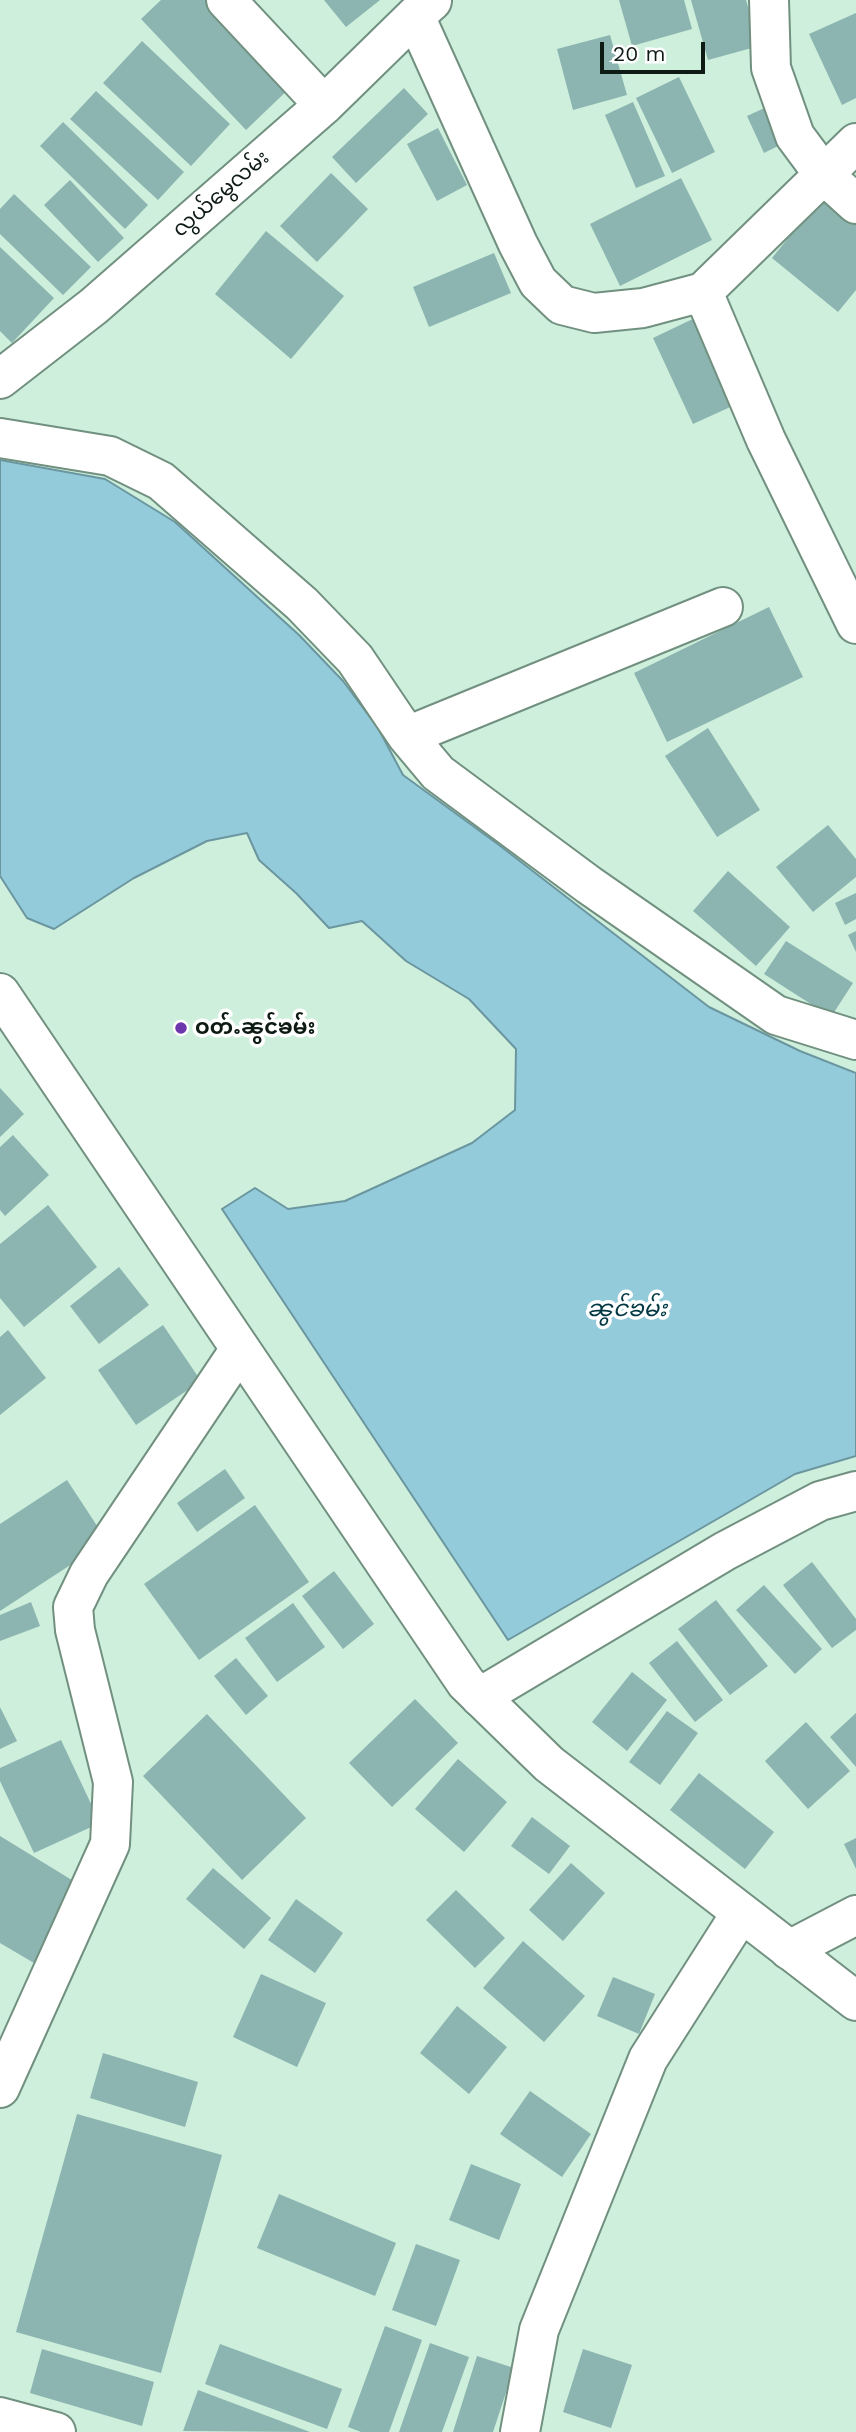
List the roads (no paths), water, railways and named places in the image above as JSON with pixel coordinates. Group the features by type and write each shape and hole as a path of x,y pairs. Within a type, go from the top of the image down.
{"main road":[{"path":"226,0 324,105"},
{"path":"769,0 771,68 795,136 824,175 856,204"},
{"path":"424,8 518,244 538,282 562,305 594,313 643,308 703,292 856,143"},
{"name":"လွယ်မွေလမ်း","path":"0,379 94,306 324,105 424,8"},
{"path":"703,292 766,440 856,624"},
{"path":"0,438 110,456 161,481 302,604 355,659 407,736 438,773 589,885 776,1016 856,1040"},
{"path":"407,736 723,607"},
{"path":"0,993 458,1671 480,1697 549,1764 856,2001"},
{"path":"0,2088 110,1844 113,1782 75,1630 73,1607 89,1574 240,1349"},
{"path":"480,1697 725,1552 820,1501 856,1492"},
{"path":"520,2432 539,2330 648,2059 741,1913"},
{"path":"789,1950 856,1915"},
{"path":"0,2417 56,2432"}],"water":[{"name":"ၼွင်ၶမ်း","path":"0,460 105,479 175,522 299,635 343,681 378,728 403,775 499,845 709,1007 800,1051 856,1073 856,1456 795,1474 508,1640 222,1209 255,1188 288,1209 345,1201 472,1143 515,1110 516,1049 469,999 406,961 362,921 329,928 296,893 259,860 247,833 207,841 134,878 54,929 27,918 0,876"}],"place":[{"name":"ဝတ်ႉၼွင်ၶမ်း","path":"181,1028"}]}
